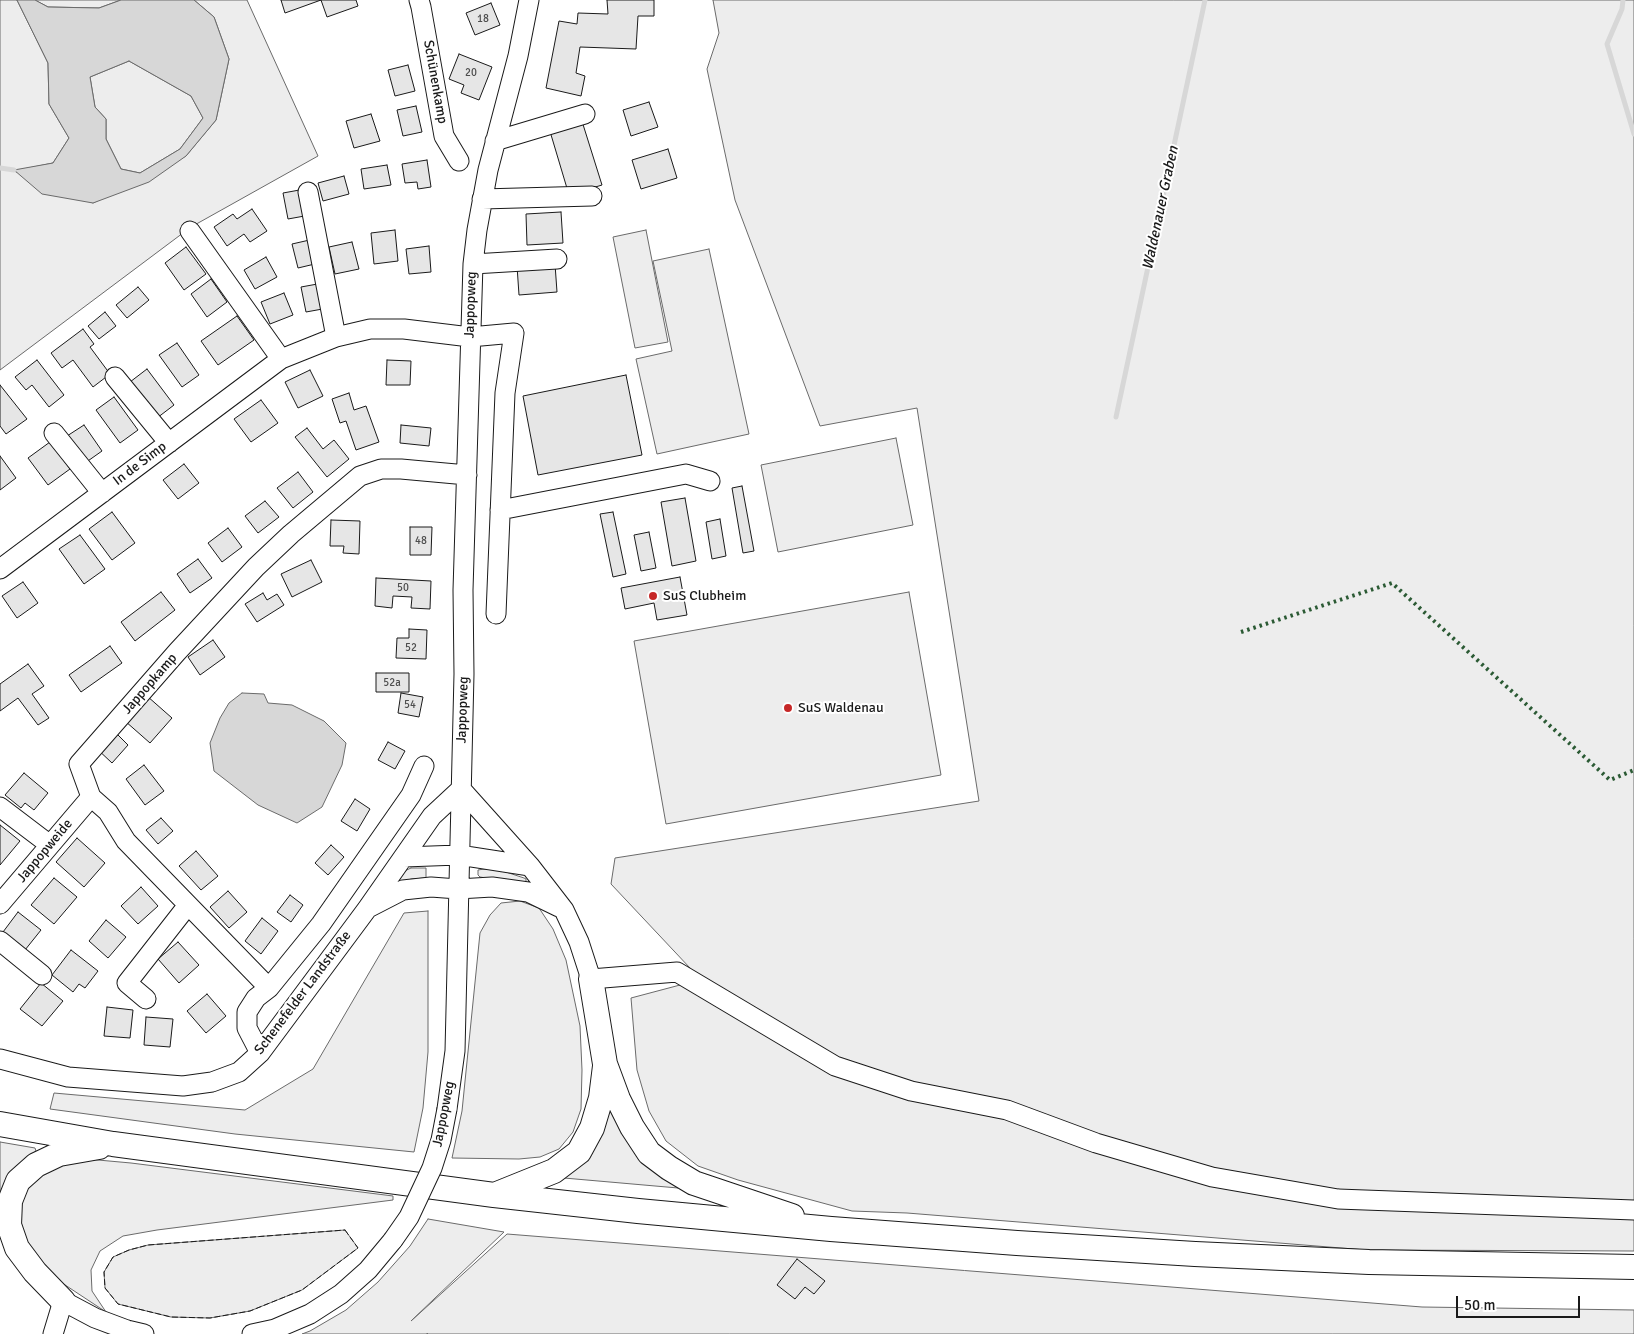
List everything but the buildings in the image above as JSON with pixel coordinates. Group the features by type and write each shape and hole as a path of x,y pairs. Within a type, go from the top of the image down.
{"main road":[{"path":"591,979 605,1064 618,1099 632,1127 649,1153 694,1183 831,1228"},
{"path":"494,1195 554,1172 579,1152 592,1128 600,1098 605,1064"},
{"path":"0,1124 113,1144 494,1195 638,1211 831,1228 1017,1243 1194,1254 1369,1262 1634,1267"},
{"path":"63,1302 17,1248 9,1225 10,1201 18,1181 36,1165 59,1154 113,1144"},
{"path":"0,1244 29,1278 63,1302"}],"street":[{"name":"Schünenkamp","path":"419,0 444,136 459,161"},
{"name":"Jappopweg","path":"252,1334 275,1329 310,1314 341,1294 368,1270 409,1217 432,1168 441,1140 455,1051 464,674 463,590 473,264 482,200 495,141 518,56 529,0"},
{"path":"495,141 585,114"},
{"path":"308,192 336,336"},
{"path":"482,200 592,196"},
{"path":"190,231 281,359"},
{"path":"473,264 557,259"},
{"name":"In de Simp","path":"0,570 281,359 336,336 370,330 404,329 470,337 514,333 505,393 500,510"},
{"path":"115,377 169,443"},
{"path":"54,433 102,493"},
{"name":"Jappopkamp","path":"269,988 126,841 108,812 91,797 79,764 177,652 256,567 291,534 360,476 381,469 467,475"},
{"path":"496,614 500,510 686,474 710,481"},
{"path":"260,1053 247,1028 248,1012 256,998 269,988 321,924 411,795 424,766"},
{"path":"460,789 530,866 564,910 579,942 591,979 677,972 835,1066 911,1091 1007,1110 1096,1143 1212,1178 1338,1200 1634,1210"},
{"name":"Schenefelder Landstraße","path":"0,1059 68,1077 184,1086 212,1082 240,1072 260,1053 367,909 432,816 460,789"},
{"name":"Jappopweide","path":"0,904 91,797"},
{"path":"0,807 50,845"},
{"path":"404,857 459,855 530,866"},
{"name":"Schenefelder Landstraße","path":"367,909 403,890 492,887 528,892 564,910"},
{"path":"146,999 127,983 188,905"},
{"path":"0,941 42,975"},
{"path":"53,1334 63,1302 95,1318 144,1334"}],"shaded area":[{"path":"0,0 17,0 48,63 49,104 69,138 53,163 14,171 93,203 186,156 216,120 229,59 214,17 194,0 247,0 318,156 191,227 0,370"},
{"path":"17,0 35,0 48,7 99,8 121,0 194,0 214,17 229,59 216,120 186,156 149,182 93,203 42,194 14,170 53,163 69,138 49,104 48,63","holes":["129,61 191,96 203,118 180,149 140,173 121,169 106,139 106,119 95,107 90,77"]},
{"path":"35,0 121,0 99,8 48,7"},
{"path":"713,0 1634,0 1634,1251 1366,1250 907,1213 852,1211 738,1180 698,1166 666,1141 649,1111 637,1070 631,998 680,985 690,968 611,884 615,858 979,801 917,408 820,426 735,200 707,69 719,33"},
{"path":"129,61 191,96 203,118 180,149 140,173 121,169 106,139 106,119 95,107 90,77"},
{"path":"646,230 668,342 635,348 613,237"},
{"path":"709,249 749,434 657,454 636,359 672,351 653,261"},
{"path":"896,438 913,525 778,552 761,465"},
{"name":"SuS Waldenau","path":"909,592 941,775 666,824 634,641"},
{"path":"242,693 264,694 268,703 292,705 324,721 346,743 342,765 322,807 297,823 258,805 214,771 210,743 220,718 229,703"},
{"path":"411,868 426,868 426,878 411,879 389,889 396,875"},
{"path":"478,870 500,870 524,878 526,882 524,884 480,877"},
{"path":"520,901 539,908 553,929 566,960 580,1026 581,1109 573,1132 559,1149 540,1157 519,1159 452,1158 462,1111 480,933 490,915 501,903"},
{"path":"428,911 428,1052 423,1108 414,1152 235,1134 50,1109 54,1093 245,1110 313,1069 404,913"},
{"path":"610,1103 678,1186 678,1188 564,1178"},
{"path":"0,1142 35,1148 36,1151 20,1163 8,1177 0,1202"},
{"path":"65,1157 131,1163 393,1196 393,1200 123,1236 100,1251 91,1270 92,1291 106,1312 50,1275 29,1253 14,1205 30,1174"},
{"path":"428,1219 504,1232 411,1321 507,1234 1422,1307 1634,1310 1634,1334 302,1334 346,1310 378,1282 410,1246"},
{"path":"345,1230 358,1248 302,1290 250,1311 210,1318 171,1317 118,1304 105,1288 104,1272 113,1257 148,1245"}],"waterway":[{"name":"Waldenauer Graben","path":"1116,417 1205,0"},
{"path":"1623,0 1622,9 1607,44 1634,134"},
{"path":"0,168 14,170"}],"hedge":[{"path":"1241,632 1392,583 1610,780 1634,770"}],"fence":[{"path":"345,1230 358,1248 302,1290 250,1311 210,1318 171,1317 118,1304 105,1288 104,1272 113,1257 148,1245 345,1230"}],"place":[{"name":"SuS Clubheim","path":"653,596"},
{"name":"SuS Waldenau","path":"788,708"}]}
